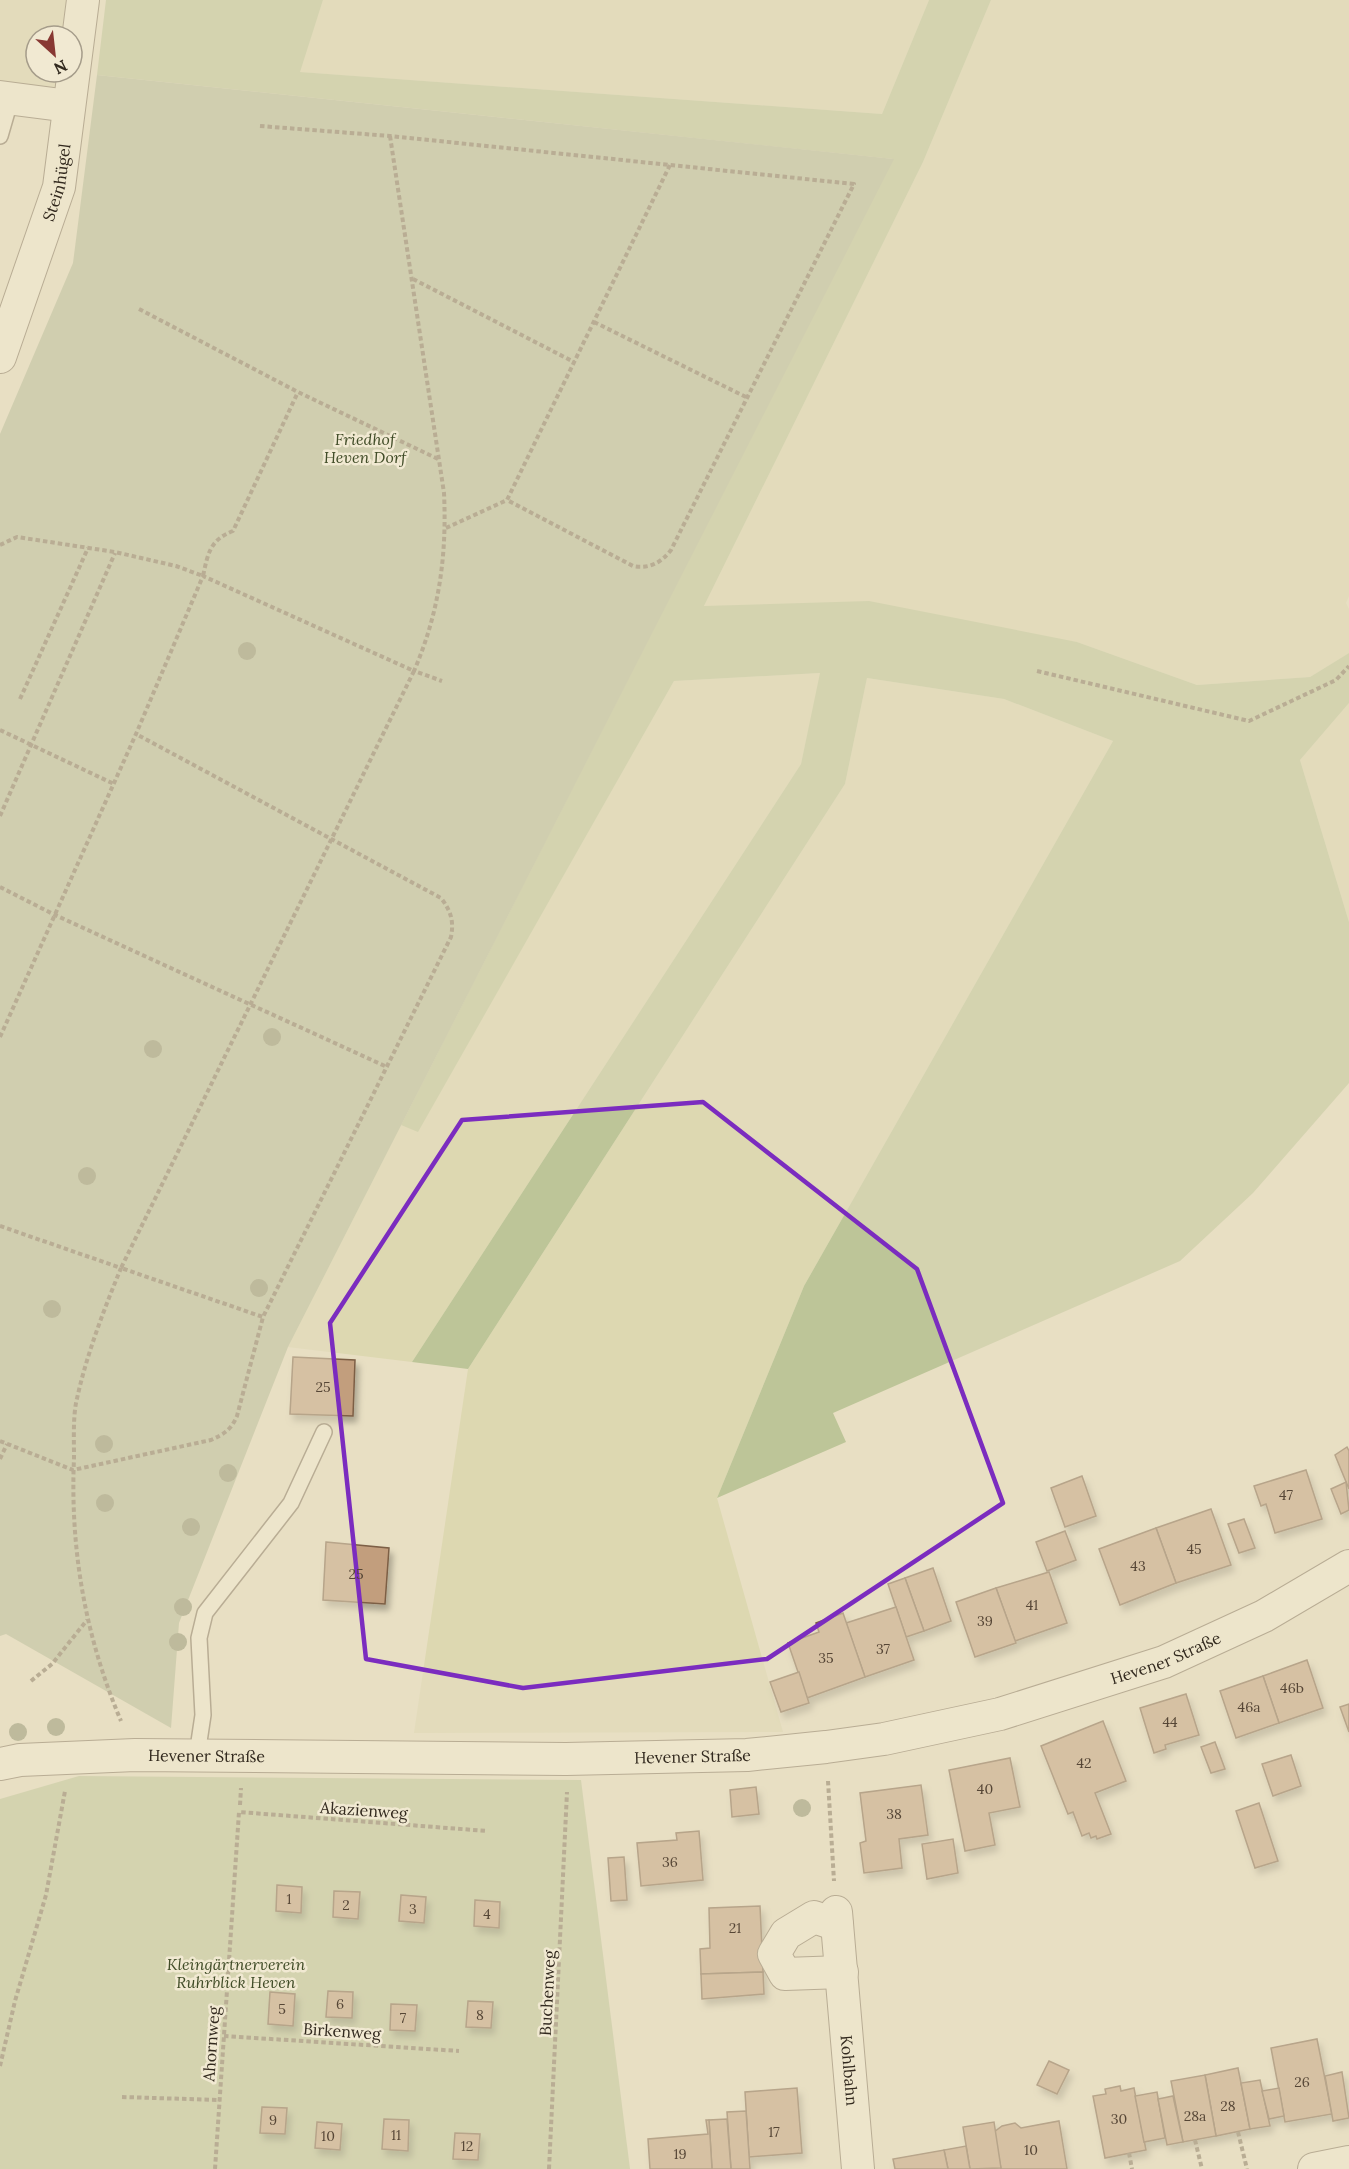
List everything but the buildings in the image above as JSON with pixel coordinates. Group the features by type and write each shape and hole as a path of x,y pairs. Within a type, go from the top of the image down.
{"street":[{"name":"Steinhügel","path":"0,357 59,187 83,0"},
{"path":"6,98 69,106"},
{"name":"Hevener Straße","path":"0,1764 20,1760 135,1755 566,1759 747,1755 884,1739 1000,1714 1164,1662 1264,1616 1349,1566"},
{"path":"837,1918 814,1917 786,1935 774,1954 785,1974 842,1972"},
{"name":"Kohlbahn","path":"837,1918 858,2169"},
{"path":"1314,2169 1349,2162"}],"lane":[{"path":"0,136 6,98"},
{"path":"197,1755 203,1715 200,1638 205,1613 291,1503 324,1432"}],"path":[{"path":"260,126 390,136 854,184 671,550 664,559 644,568 633,566 507,500"},
{"path":"135,1755 115,1707 80,1588 73,1533 76,1404 95,1332 121,1268 414,671 430,634 440,596 446,528 438,459 390,136"},
{"path":"446,528 507,500 670,165"},
{"path":"412,278 574,362"},
{"path":"139,309 298,392 438,459"},
{"path":"594,322 748,398"},
{"path":"0,1037 136,734 203,576 208,550 214,541 233,531 298,392"},
{"path":"0,546 17,537 115,552 176,566 414,671 442,681"},
{"path":"20,699 88,548"},
{"path":"0,816 115,552"},
{"path":"1037,671 1249,721 1336,680 1349,666"},
{"path":"0,730 114,784"},
{"path":"0,1441 73,1470 211,1440 224,1434 237,1416 263,1317 451,937 453,925 450,910 441,898 136,734"},
{"path":"0,887 54,915 387,1067"},
{"path":"0,1226 263,1317"},
{"path":"0,1459 7,1444"},
{"path":"31,1681 52,1664 88,1620"},
{"path":"826,1747 837,1918"},
{"path":"0,2066 15,2001 46,1895 71,1758"},
{"name":"Akazienweg","path":"239,1812 487,1831"},
{"name":"Ahornweg","path":"215,2169 239,1812"},
{"name":"Buchenweg","path":"549,2169 568,1817"},
{"name":"Birkenweg","path":"224,2036 459,2051"},
{"path":"122,2097 220,2100"},
{"path":"1238,2132 1247,2169"},
{"path":"1195,2140 1202,2169"},
{"path":"1129,2153 1132,2169"}],"highlighted area":[{"path":"703,1102 917,1269 1003,1503 767,1659 523,1688 366,1659 330,1323 462,1120"}],"shaded area":[{"path":"0,0 69,0 65,24 24,24 24,84 55,84 55,87 0,84"},
{"path":"323,0 929,0 882,114 299,72"},
{"path":"991,0 1349,0 1349,596 1346,603 1349,609 1349,653 1310,677 1197,685 1077,642 704,606 923,162"},
{"path":"821,673 801,764 412,1362 288,1347 401,1125 418,1131 674,681"},
{"path":"867,678 1004,699 1113,741 804,1286 717,1498 783,1732 414,1733 468,1369 845,784"},
{"path":"1349,703 1349,922 1300,760"}],"green space":[{"path":"106,0 323,0 300,72 882,114 929,0 991,0 923,162 704,606 869,601 1077,642 1197,685 1310,677 1349,653 1349,703 1300,760 1349,922 1349,1083 1253,1193 1180,1261 833,1413 846,1442 717,1498 804,1286 1113,741 1004,699 867,678 845,784 468,1369 412,1362 801,764 820,673 674,681 418,1132 401,1125 893,159 97,75"},
{"name":"Friedhof Heven Dorf","path":"97,75 894,159 288,1347 179,1623 171,1728 6,1634 0,1636 0,434 73,263"},
{"name":"Kleingärtnerverein Ruhrblick Heven","path":"79,1776 581,1780 630,2169 0,2169 0,1799"}]}
